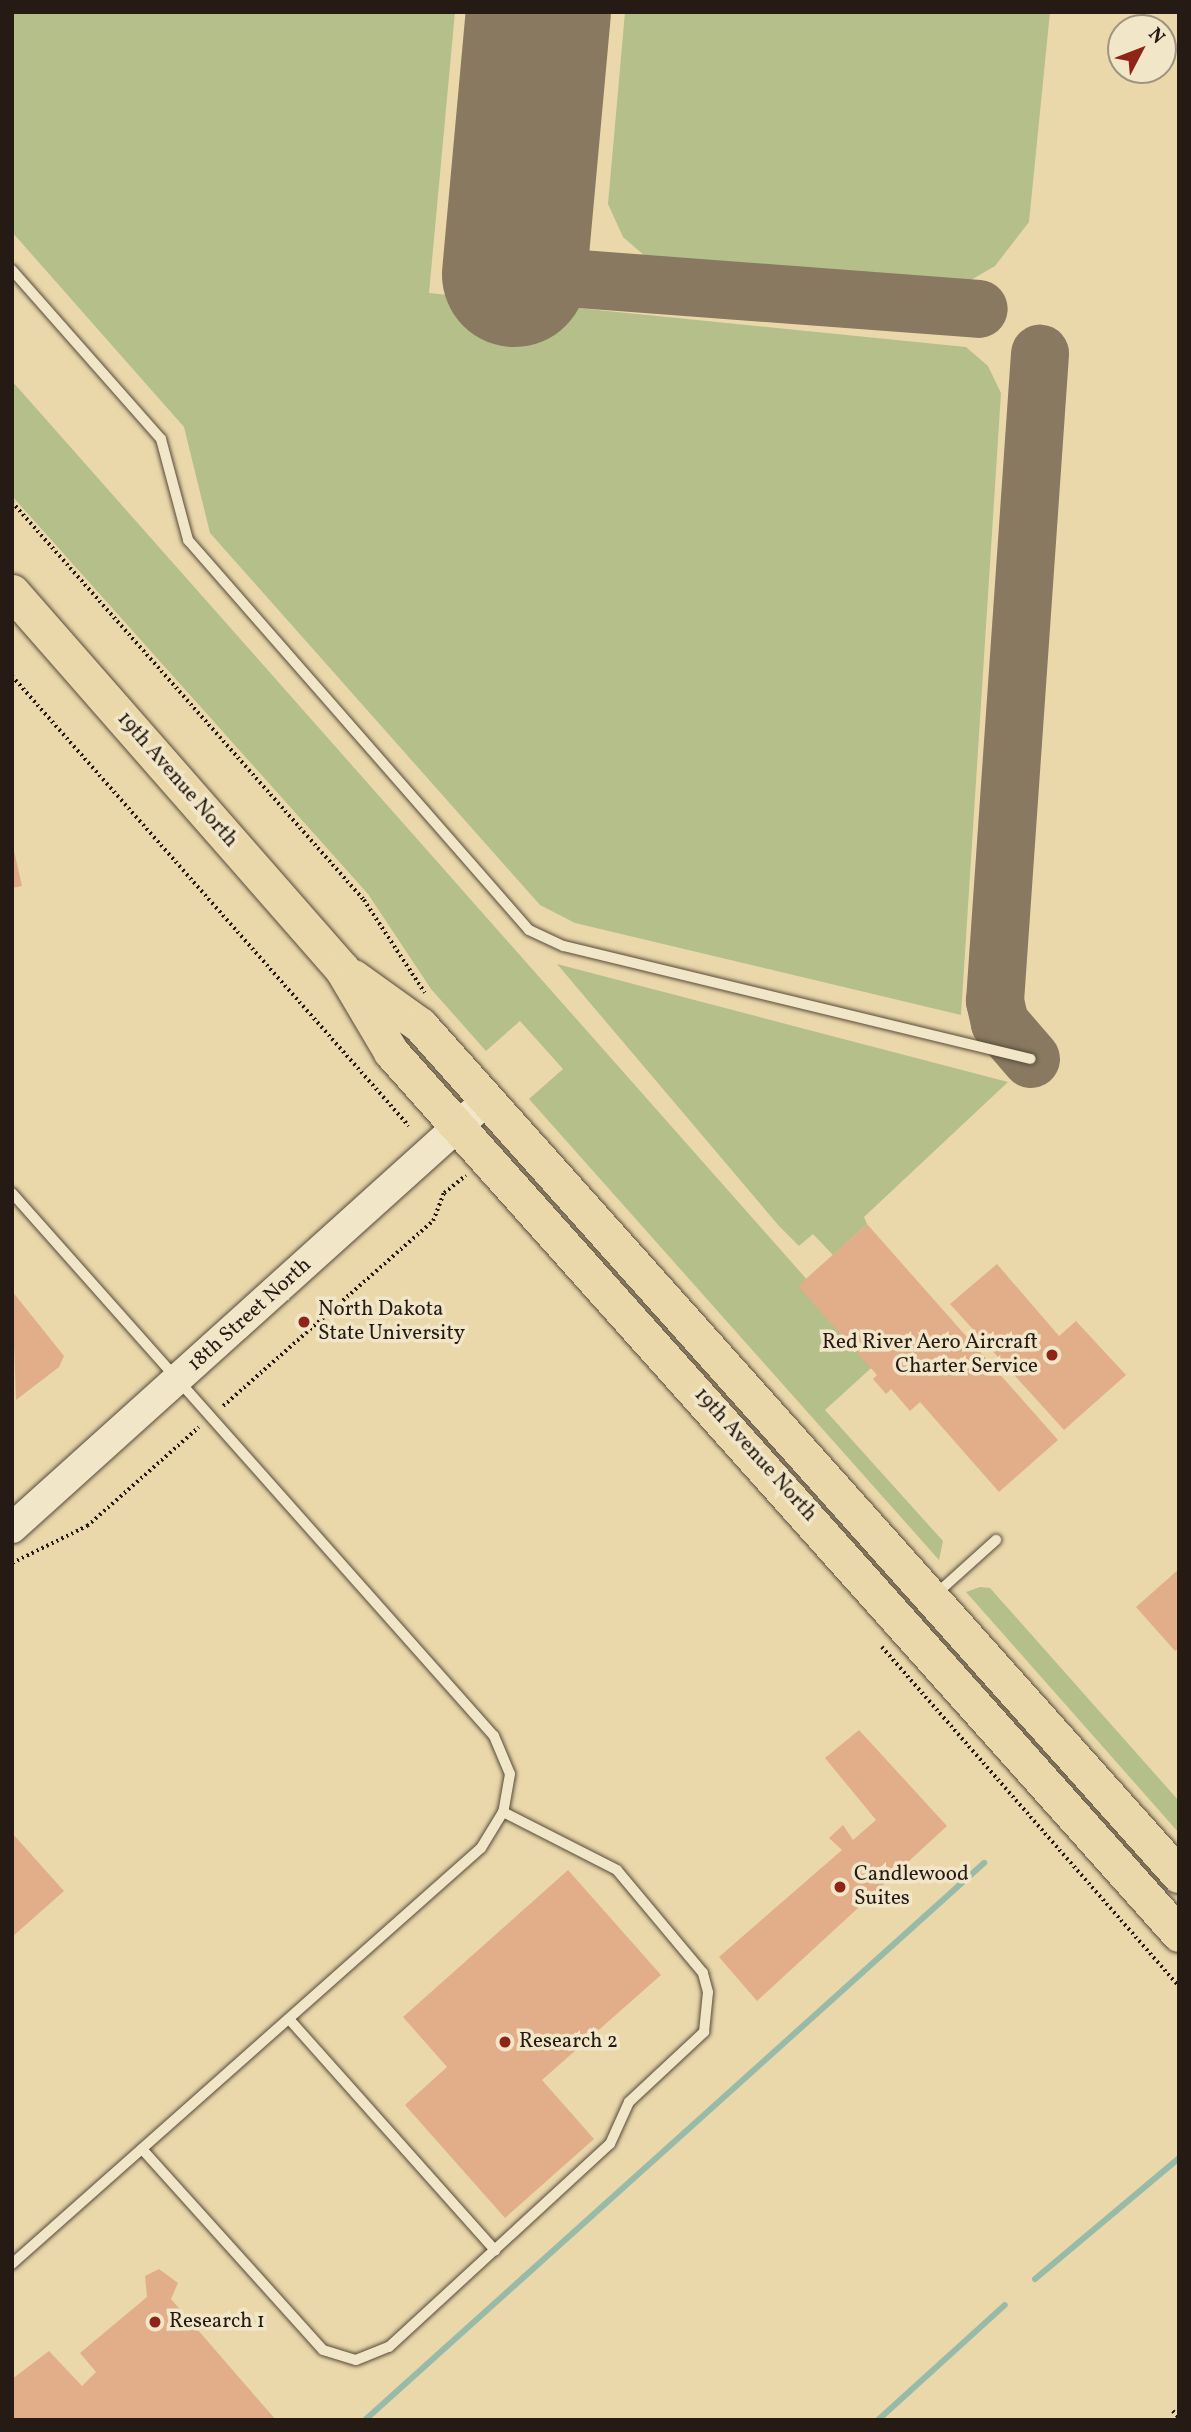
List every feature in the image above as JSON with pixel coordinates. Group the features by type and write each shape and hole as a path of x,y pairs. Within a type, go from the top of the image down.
{"main road":[{"name":"19th Avenue North","path":"12,592 342,969 391,1052 1179,1934"},
{"name":"19th Avenue North","path":"342,969 421,1025 929,1601 1179,1875"}],"street":[{"name":"18th Street North","path":"12,1528 181,1379 487,1100"}],"lane":[{"path":"12,270 162,439 188,540 529,930 564,946 1031,1059"},
{"path":"12,1193 213,1414 494,1736 510,1774 503,1812 481,1848 12,2264"},
{"path":"929,1601 996,1540"},
{"path":"142,2149 323,2350 340,2359 373,2357 389,2347 610,2144 629,2102 704,2032 708,2017 708,1992 692,1953 617,1870 503,1812"},
{"path":"289,2019 495,2250"}],"path":[{"path":"12,502 364,900 427,996"},
{"path":"12,676 409,1126"},
{"path":"12,1563 87,1526 433,1221 459,1179 474,1178"},
{"path":"874,1637 1179,1986"},
{"path":"1173,2411 1179,2418"}],"green space":[{"path":"12,12 455,12 429,293 966,347 988,366 1001,393 961,1015 575,923 540,905 210,533 184,427 12,232"},
{"path":"625,12 1050,12 1029,222 995,266 971,280 943,284 645,256 623,237 608,204"},
{"path":"12,381 879,1361 825,1410 943,1541 939,1560 529,1099 563,1069 520,1021 486,1051 431,989 368,894 12,496"},
{"path":"557,964 1008,1082 864,1217 867,1224 833,1255 813,1234 799,1246 779,1226"},
{"path":"980,1587 990,1588 1179,1801 1179,1833 966,1592"}],"building":[{"path":"12,842 22,886 12,888"},
{"path":"867,1224 1058,1440 999,1492 920,1402 910,1411 891,1389 886,1394 873,1379 877,1375 798,1286"},
{"name":"Red River Aero Aircraft Charter Service","path":"997,1264 1059,1336 1076,1321 1126,1375 1064,1430 950,1304"},
{"path":"12,1291 64,1356 59,1367 16,1400"},
{"path":"1179,1569 1179,1648 1175,1651 1136,1607"},
{"name":"Candlewood Suites","path":"859,1730 947,1826 757,2001 719,1957 842,1850 829,1838 843,1825 853,1840 876,1820 825,1758"},
{"path":"12,1833 64,1891 12,1937"},
{"name":"Research 2","path":"568,1870 661,1975 542,2080 594,2139 505,2218 405,2105 447,2067 403,2017"},
{"name":"Research 1","path":"159,2269 178,2283 171,2299 276,2420 12,2420 12,2379 49,2351 82,2386 96,2372 80,2353 147,2297 145,2276"}],"waterway":[{"path":"365,2420 984,1863"},
{"path":"1035,2279 1179,2158"},
{"path":"878,2420 1005,2305"}],"taxiway":[{"path":"514,274 979,309"},
{"path":"1031,1059 1000,1023 995,1001 1040,354"}],"runway":[{"path":"514,274 538,12"}],"place":[{"name":"North Dakota State University","path":"304,1322"},
{"name":"Red River Aero Aircraft Charter Service","path":"1052,1355"},
{"name":"Candlewood Suites","path":"840,1887"},
{"name":"Research 2","path":"505,2042"},
{"name":"Research 1","path":"155,2322"}]}
